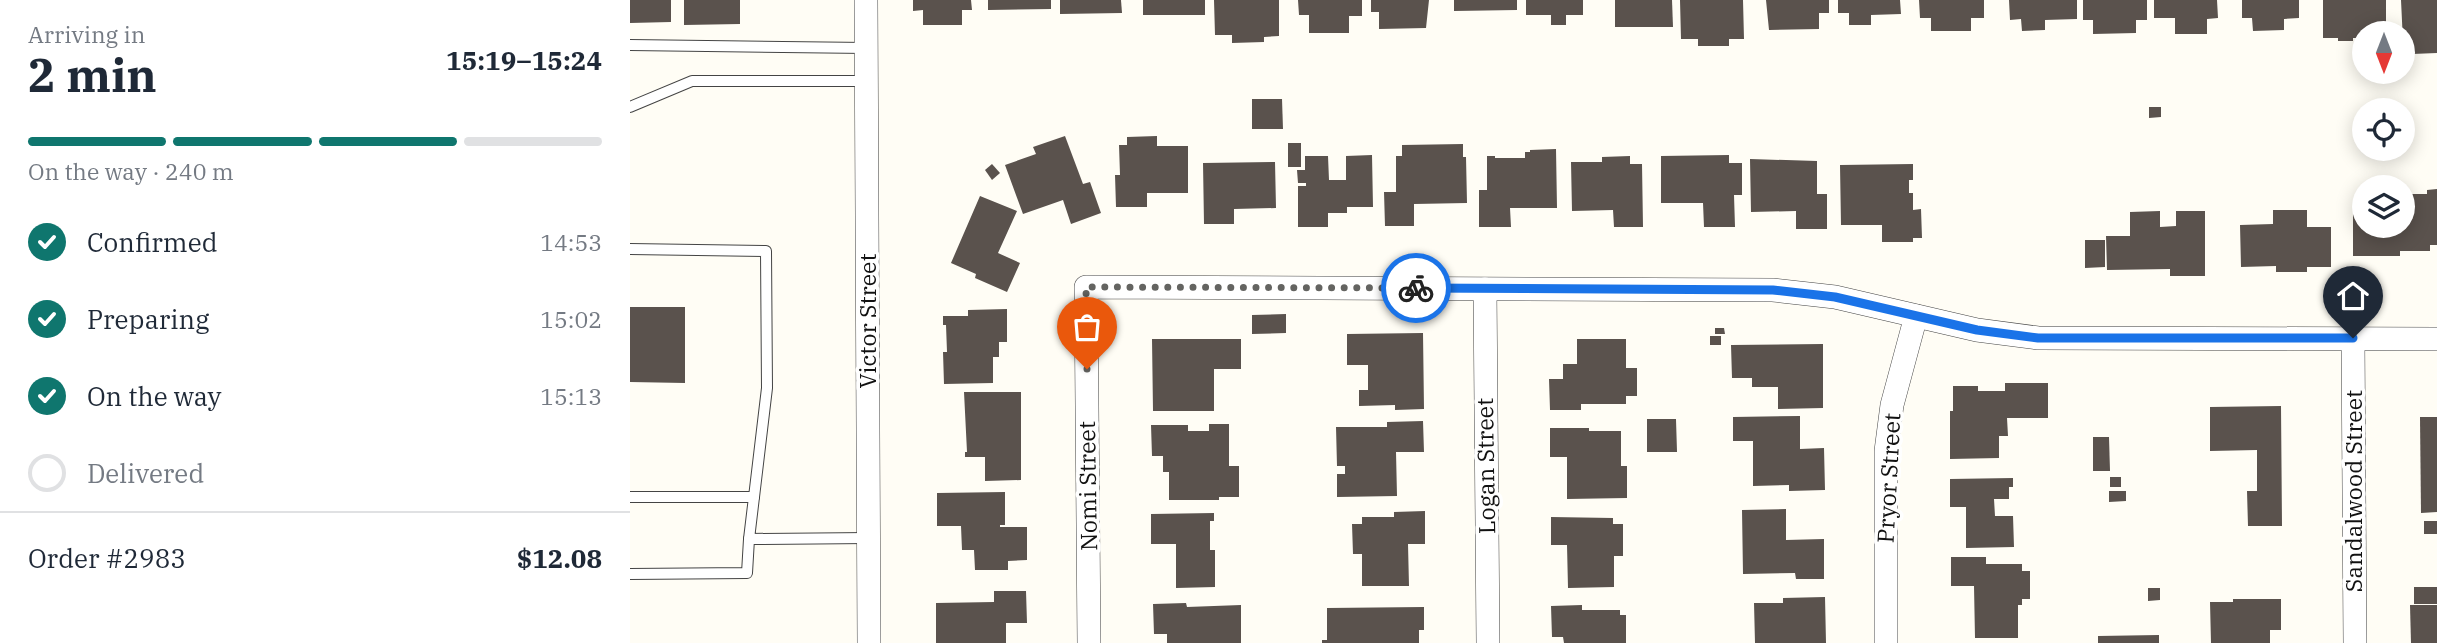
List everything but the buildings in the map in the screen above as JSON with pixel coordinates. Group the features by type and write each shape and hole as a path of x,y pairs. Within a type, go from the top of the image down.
{"street":[{"name":"Victor Street","path":"866,0 869,643"},
{"name":"Nomi Street","path":"1089,643 1086,287 1485,289"},
{"path":"1485,289 1773,290 1835,297 1977,330 2038,338 2437,338"},
{"name":"Logan Street","path":"1485,289 1488,643"},
{"name":"Pryor Street","path":"1886,643 1886,451 1892,405 1916,316"},
{"name":"Sandalwood Street","path":"2353,338 2355,643"}],"lane":[{"path":"630,45 867,48"},
{"path":"630,107 692,81 867,81"},
{"path":"630,249 766,251 767,388 747,573 630,574"},
{"path":"630,497 754,497"},
{"path":"749,539 869,538"}],"way so far":[{"path":"1087,369 1086,287 1416,288"}],"route":[{"path":"1416,288 1773,290 1835,297 1977,330 2038,338 2353,338"}]}
